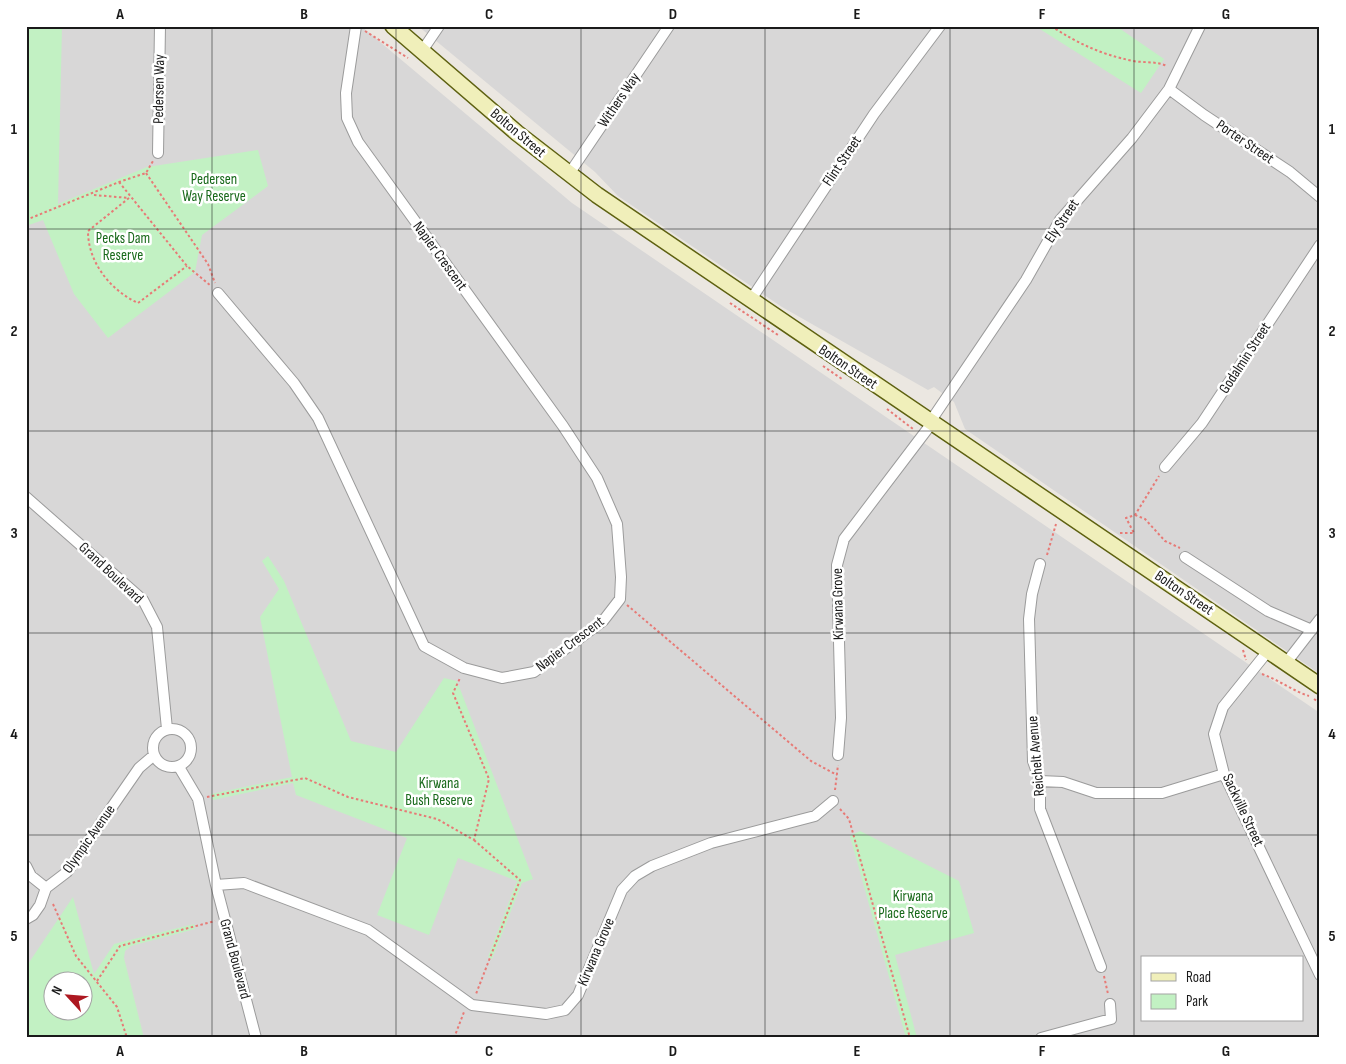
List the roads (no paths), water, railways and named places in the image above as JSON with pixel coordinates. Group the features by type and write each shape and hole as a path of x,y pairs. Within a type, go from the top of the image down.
{"main road":[{"name":"Bolton Street","path":"393,26 516,133 652,235 1320,686"}],"street":[{"name":"Pedersen Way","path":"158,153 160,26"},
{"name":"Napier Crescent","path":"218,293 294,382 318,418 424,646 464,668 502,678 534,672 603,621 620,599 621,578 616,524 597,478 563,426 358,142 347,118 346,93 356,26"},
{"path":"422,51 439,26"},
{"name":"Withers Way","path":"569,174 669,26"},
{"name":"Flint Street","path":"750,301 863,130 940,26"},
{"name":"Ely Street","path":"931,423 1026,280 1060,220 1132,138 1169,88 1200,26"},
{"name":"Porter Street","path":"1169,88 1204,115 1290,172 1320,197"},
{"name":"Godalmin Street","path":"1165,467 1202,423 1320,245"},
{"name":"Kirwana Grove","path":"838,755 841,718 837,565 839,553 844,539 931,423"},
{"name":"Grand Boulevard","path":"26,496 143,600 157,627 167,729"},
{"name":"Bolton Street","path":"1185,557 1268,611 1312,630"},
{"name":"Reichelt Avenue","path":"1040,564 1032,594 1029,619 1033,761 1040,781 1040,809 1102,967"},
{"path":"1286,663 1320,619"},
{"name":"Sackville Street","path":"1268,652 1223,707 1214,734 1224,774 1320,975"},
{"path":"167,729 177,729 185,734 190,742 191,752 187,761 179,767 169,768 160,764 153,756 152,745 157,735 167,729"},
{"name":"Olympic Avenue","path":"46,888 68,872 139,768 153,756"},
{"name":"Grand Boulevard","path":"179,767 198,799 224,918 256,1038"},
{"path":"1040,781 1063,782 1096,793 1162,793 1224,774"},
{"name":"Kirwana Grove","path":"216,885 244,883 368,930 472,1005 546,1014 565,1010 578,995 622,890 635,876 652,866 712,843 815,816 833,801"},
{"path":"26,866 31,876 46,888 40,905 33,915 26,919"},
{"path":"1041,1038 1111,1019 1110,1004"}],"park label":[{"name":"Pedersen Way Reserve","path":"214,188"},
{"name":"Pecks Dam Reserve","path":"123,246"},
{"name":"Kirwana Bush Reserve","path":"439,792"},
{"name":"Kirwana Place Reserve","path":"913,904"}]}
